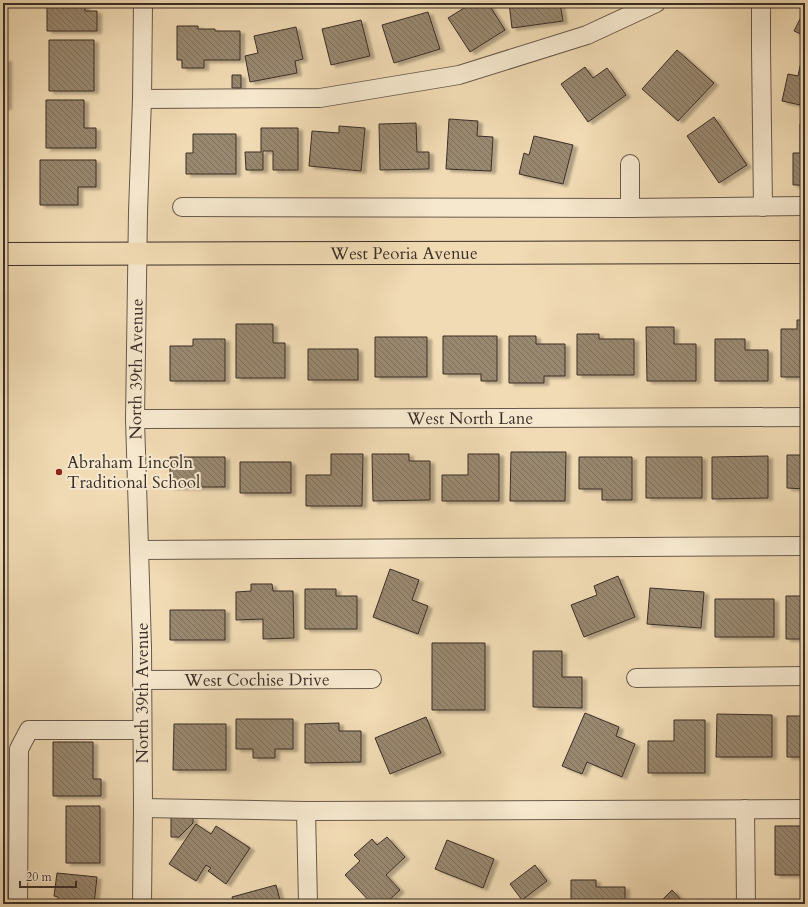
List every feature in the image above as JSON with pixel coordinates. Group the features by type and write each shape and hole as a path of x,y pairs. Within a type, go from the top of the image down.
{"main road":[{"name":"West Peoria Avenue","path":"3,254 805,252"}],"street":[{"name":"North 39th Avenue","path":"142,904 142,647 135,419 143,3"},
{"path":"142,99 320,98 459,75 587,35 656,3"},
{"path":"761,3 763,207"},
{"path":"630,164 630,208"},
{"path":"182,207 630,208 805,206"},
{"name":"West North Lane","path":"135,419 805,417"},
{"path":"139,550 805,546"},
{"path":"636,678 805,676"},
{"name":"West Cochise Drive","path":"142,680 372,679"},
{"path":"18,904 19,749 29,730 142,730"},
{"path":"143,808 306,811 805,809"},
{"path":"745,809 746,904"},
{"path":"306,811 308,904"}],"building":[{"path":"47,3 85,3 85,11 97,11 97,31 47,31"},
{"path":"472,3 488,3 505,30 470,52 448,18"},
{"path":"509,3 560,3 563,21 512,28"},
{"path":"428,12 440,49 394,63 382,25"},
{"path":"802,15 805,16 805,36 794,31"},
{"path":"361,20 370,56 331,65 322,29"},
{"path":"177,26 198,26 198,29 215,29 215,31 240,31 240,60 204,60 204,68 182,68 182,60 177,60"},
{"path":"296,27 303,59 295,61 297,73 250,82 245,56 258,53 254,36"},
{"path":"49,40 94,40 94,91 49,91"},
{"path":"677,50 714,83 678,121 642,89"},
{"path":"802,57 805,58 805,106 782,101 788,74 798,76"},
{"path":"3,59 7,59 7,107 3,107"},
{"path":"585,67 593,78 607,68 626,95 588,122 561,84"},
{"path":"232,75 241,75 241,88 232,88"},
{"path":"46,100 84,100 84,128 96,128 96,148 46,148"},
{"path":"714,117 747,165 719,183 687,136"},
{"path":"449,119 478,121 477,136 493,137 491,171 446,169"},
{"path":"416,123 417,152 429,152 429,169 380,170 379,124"},
{"path":"800,124 805,124 805,185 793,185 793,153 800,153"},
{"path":"339,126 365,128 361,171 309,166 312,131 339,133"},
{"path":"261,128 298,128 298,170 273,170 273,151 263,151 263,170 246,170 245,152 261,152"},
{"path":"193,134 236,134 236,174 186,174 186,153 193,153"},
{"path":"534,136 573,145 563,184 519,174 524,153 529,155"},
{"path":"40,160 96,160 96,187 78,187 78,205 40,205"},
{"path":"797,320 805,320 805,377 781,377 781,329 797,329"},
{"path":"236,324 273,324 273,343 285,343 285,378 236,378"},
{"path":"646,327 674,327 674,344 696,344 696,381 647,381"},
{"path":"577,334 599,334 599,339 634,339 634,375 577,375"},
{"path":"443,336 497,336 497,381 481,381 481,374 443,374"},
{"path":"509,336 536,336 536,344 565,344 565,376 544,376 544,383 509,383"},
{"path":"375,337 427,337 427,377 375,377"},
{"path":"193,339 225,339 225,381 170,381 170,346 193,346"},
{"path":"715,339 745,339 745,350 768,350 768,381 715,381"},
{"path":"308,349 358,349 358,380 308,380"},
{"path":"511,452 566,452 565,501 510,501"},
{"path":"331,454 363,454 362,506 306,506 306,475 331,475"},
{"path":"372,454 409,454 409,461 430,461 430,500 373,501"},
{"path":"468,454 499,454 499,501 442,501 442,475 468,475"},
{"path":"787,455 805,455 805,489 787,488"},
{"path":"768,456 768,498 712,499 712,457"},
{"path":"170,457 225,457 225,487 170,487"},
{"path":"579,457 632,457 632,500 602,500 602,489 579,489"},
{"path":"646,457 702,457 702,498 646,498"},
{"path":"240,462 291,462 291,493 240,493"},
{"path":"390,569 419,580 412,600 428,606 418,634 373,617"},
{"path":"618,576 635,617 584,637 571,605 597,595 594,586"},
{"path":"251,584 272,584 273,591 293,591 294,638 263,639 263,619 236,620 236,592 251,591"},
{"path":"650,588 704,592 701,628 647,624"},
{"path":"305,589 336,589 336,596 357,596 357,629 305,629"},
{"path":"786,596 805,596 805,639 786,639"},
{"path":"715,599 774,599 774,637 715,637"},
{"path":"170,610 225,610 225,640 170,640"},
{"path":"432,643 485,643 485,710 432,710"},
{"path":"533,651 562,651 562,677 582,677 582,708 533,707"},
{"path":"585,713 619,727 616,736 635,744 622,777 587,762 582,774 562,766"},
{"path":"717,714 772,715 772,757 716,757"},
{"path":"787,716 805,716 805,757 787,757"},
{"path":"426,717 441,753 390,774 375,738"},
{"path":"236,719 293,719 293,749 275,749 275,758 253,758 253,749 236,749"},
{"path":"674,720 705,720 705,773 648,773 648,741 674,741"},
{"path":"339,723 339,731 361,731 361,762 305,763 305,724"},
{"path":"174,724 226,724 226,770 173,770"},
{"path":"53,742 93,742 93,779 101,779 101,796 53,796"},
{"path":"66,806 100,806 100,863 66,863"},
{"path":"171,817 193,817 193,823 179,837 171,837"},
{"path":"196,824 211,834 216,826 250,848 226,884 208,871 211,868 206,865 196,881 169,864"},
{"path":"775,826 805,826 805,875 775,875"},
{"path":"387,837 405,857 386,875 400,890 385,904 372,904 345,875 360,861 354,855 372,839 377,845"},
{"path":"447,840 494,859 483,888 435,869"},
{"path":"535,865 547,881 522,900 510,884"},
{"path":"57,873 97,877 94,904 58,904 58,897 54,896"},
{"path":"571,880 596,880 596,887 625,887 625,904 571,904"},
{"path":"276,885 281,904 234,904 232,897"},
{"path":"672,890 685,904 658,904"},
{"path":"788,901 805,901 805,904 788,904"}],"place":[{"name":"Abraham Lincoln Traditional School","path":"59,472"}]}
